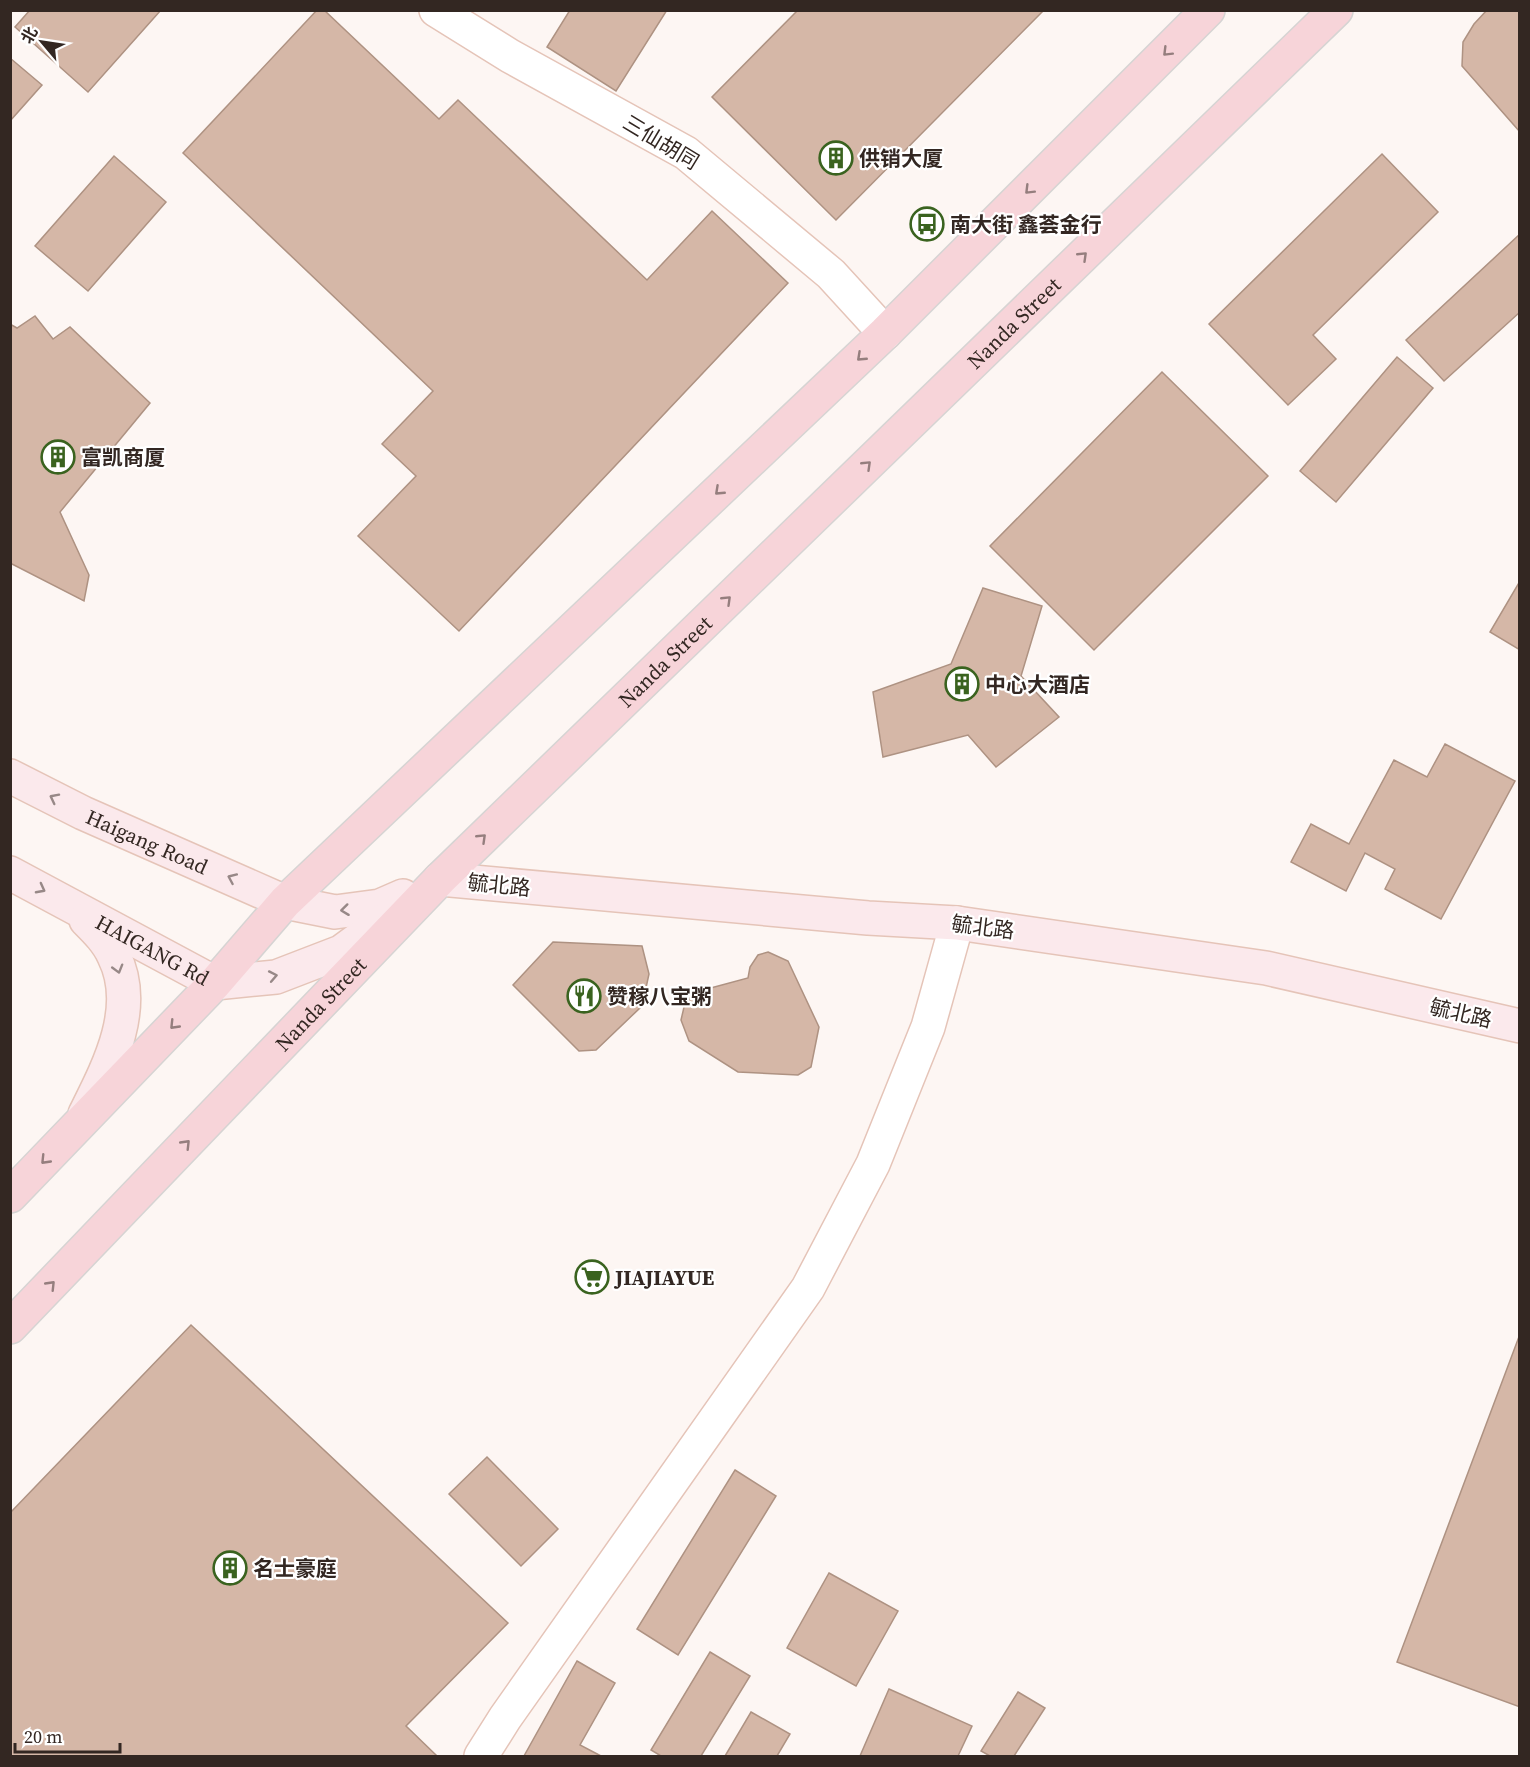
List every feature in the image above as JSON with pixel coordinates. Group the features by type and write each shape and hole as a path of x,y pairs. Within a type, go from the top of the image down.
{"main road":[{"path":"10,1196 215,983 285,902 885,333 1208,10"},
{"name":"Nanda Street","path":"10,1327 440,879 1336,10"},
{"name":"Haigang Road","path":"10,776 82,813 285,902"},
{"path":"10,873 72,906 101,935 115,957 122,982 123,1005 119,1035 108,1066 80,1123"},
{"path":"285,902 335,912 380,906 440,879"},
{"name":"毓北路","path":"440,879 868,918 957,923 1266,968 1520,1026"},
{"name":"HAIGANG Rd","path":"72,906 215,983 276,977 341,952 440,879"}],"street":[{"name":"三仙胡同","path":"436,10 510,56 686,153 831,274 885,333"},
{"path":"481,1756 545,1661 808,1288 873,1164 928,1027 957,923"}],"building":[{"path":"30,10 161,10 88,92 15,27"},
{"path":"317,10 324,10 439,119 458,100 647,280 712,211 788,283 459,631 358,536 416,476 382,444 433,391 183,153"},
{"path":"570,10 667,10 616,91 547,47"},
{"name":"供销大厦","path":"798,10 1044,10 836,220 712,97"},
{"path":"1487,10 1520,10 1520,132 1462,66 1463,42 1474,24"},
{"path":"10,58 42,85 10,121"},
{"path":"1382,154 1438,212 1313,335 1336,359 1288,405 1209,324"},
{"path":"114,156 166,202 88,291 35,246"},
{"path":"1520,234 1520,312 1444,381 1406,340"},
{"name":"富凯商厦","path":"35,316 53,339 70,327 150,403 60,512 89,575 84,601 10,563 10,324 17,328"},
{"path":"1397,357 1433,388 1336,502 1300,471"},
{"path":"1162,372 1268,476 1094,650 990,546"},
{"path":"1520,581 1520,650 1490,632"},
{"name":"中心大酒店","path":"983,588 1042,606 1021,676 1059,717 996,767 968,735 883,757 873,692 951,664"},
{"path":"1445,744 1515,781 1441,919 1385,889 1395,869 1365,853 1346,891 1291,862 1311,824 1349,844 1394,760 1427,777"},
{"name":"赞稼八宝粥","path":"553,942 642,946 649,974 642,1006 596,1050 579,1051 513,985"},
{"path":"768,952 788,961 819,1027 811,1067 798,1075 738,1072 689,1041 681,1020 685,1003 696,992 748,978 750,967 758,955"},
{"name":"名士豪庭","path":"191,1325 508,1623 406,1726 437,1756 10,1756 10,1513"},
{"path":"1520,1334 1520,1707 1397,1662"},
{"path":"487,1457 558,1529 521,1566 449,1494"},
{"path":"735,1470 776,1496 678,1655 637,1629"},
{"path":"829,1573 898,1611 856,1686 787,1648"},
{"path":"710,1652 750,1676 701,1756 661,1756 651,1750"},
{"path":"577,1661 615,1683 580,1745 601,1756 524,1756"},
{"path":"889,1689 972,1726 958,1756 860,1756"},
{"path":"1018,1692 1045,1708 1014,1756 990,1756 981,1751"},
{"path":"751,1712 790,1734 777,1756 725,1756"}],"place":[{"name":"供销大厦","path":"836,158"},
{"name":"南大街 鑫荟金行","path":"927,224"},
{"name":"富凯商厦","path":"58,457"},
{"name":"中心大酒店","path":"962,684"},
{"name":"赞稼八宝粥","path":"584,996"},
{"name":"JIAJIAYUE","path":"592,1277"},
{"name":"名士豪庭","path":"230,1568"}]}
